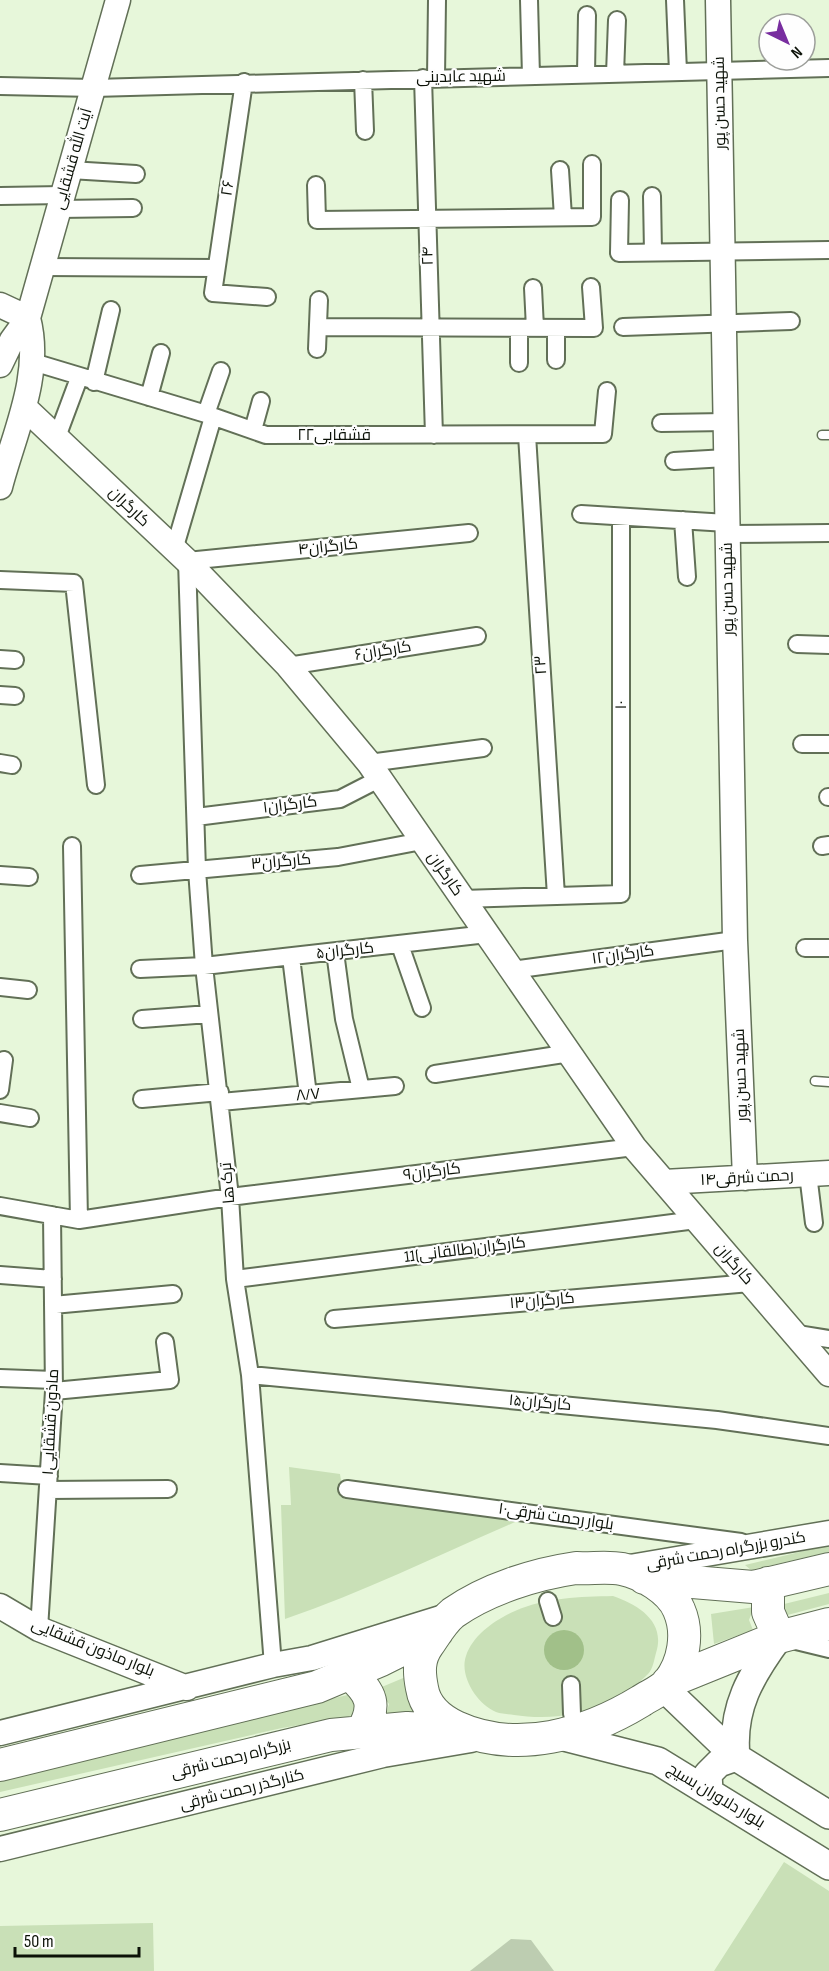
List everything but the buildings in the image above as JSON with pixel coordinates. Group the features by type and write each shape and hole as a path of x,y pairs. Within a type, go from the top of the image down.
{"highway":[{"path":"0,1765 317,1688 350,1674 445,1623 492,1592 544,1575 576,1568 753,1587 829,1569"},
{"path":"633,1573 667,1592 679,1608 684,1629 684,1648 665,1685"},
{"path":"768,1584 768,1612 779,1637"},
{"path":"445,1623 422,1654 420,1677 423,1698 445,1722 475,1734"},
{"path":"665,1685 779,1637 829,1624"},
{"path":"350,1674 369,1696 372,1708 362,1732"},
{"name":"بزرگراه رحمت شرقی","path":"0,1815 331,1735 407,1728 529,1741 566,1725 614,1717 665,1685"}],"main road":[{"path":"736,1757 734,1736 736,1717 742,1699 760,1663 779,1637"},
{"path":"665,1685 736,1757 825,1811"},
{"name":"بلوار دلاوران بسیج","path":"566,1725 658,1761 829,1866"},
{"path":"709,1791 708,1774 719,1763 736,1757"}],"street":[{"name":"آیت الله قشقایی","path":"0,365 12,340 28,318 118,0"},
{"name":"۲۴","path":"434,435 427,219 430,78 437,0"},
{"path":"529,0 531,76"},
{"path":"675,0 678,72"},
{"name":"شهید حسن پور","path":"718,0 735,940 745,1178"},
{"path":"586,74 587,15"},
{"path":"615,74 617,20"},
{"name":"شهید عابدینی","path":"0,86 94,88 244,82 829,68"},
{"path":"363,80 364,131"},
{"name":"۲۶","path":"244,82 213,293 267,297"},
{"path":"316,185 317,220 592,217 592,164"},
{"path":"70,170 136,174"},
{"path":"560,170 563,217"},
{"path":"0,196 134,208"},
{"path":"652,196 653,252"},
{"path":"620,200 619,253 829,250"},
{"path":"42,267 216,268"},
{"path":"318,327 594,328 591,287"},
{"path":"519,363 533,288"},
{"path":"317,349 319,300"},
{"path":"0,305 28,318"},
{"path":"57,437 87,380 111,310"},
{"name":"آیت الله قشقایی","path":"0,487 24,407 33,362 33,336 28,318"},
{"path":"623,327 725,326 791,321"},
{"path":"556,328 556,360"},
{"path":"149,397 161,353"},
{"name":"۲۲قشقایی","path":"33,362 210,415 266,435 603,434 607,391"},
{"name":"ترک ها","path":"221,371 180,556 204,966 230,1197 235,1279 250,1375 273,1665"},
{"path":"253,430 261,401"},
{"name":"کارگران","path":"24,407 180,556 288,666 374,771 634,1147 829,1374"},
{"path":"661,423 726,422"},
{"name":"۲۳","path":"527,435 556,896"},
{"path":"674,461 726,458"},
{"path":"581,514 683,520 727,528 829,533"},
{"name":"۱۰","path":"556,896 621,894 621,517"},
{"path":"683,520 687,576"},
{"name":"کارگران۴","path":"180,556 469,533"},
{"path":"0,580 74,583 96,785"},
{"name":"۶کارگران","path":"288,666 477,636"},
{"path":"797,644 829,645"},
{"path":"802,744 829,744"},
{"name":"۱کارگران","path":"196,817 340,799 374,771 483,748"},
{"name":"کارگران۳","path":"140,875 338,857 422,841"},
{"path":"72,846 79,1220"},
{"path":"0,875 29,878"},
{"path":"462,899 556,896"},
{"name":"کارگران۵","path":"140,969 204,966 487,934"},
{"name":"۱۲کارگران","path":"512,970 735,940"},
{"path":"400,945 422,1008"},
{"path":"805,948 829,948"},
{"path":"335,952 344,1019 361,1089"},
{"path":"291,957 308,1095"},
{"path":"0,987 28,990"},
{"path":"142,1020 210,1014"},
{"path":"435,1074 570,1053"},
{"path":"0,1090 4,1060"},
{"name":"۸/۷","path":"142,1099 308,1095 395,1086"},
{"path":"0,1113 30,1118"},
{"name":"کارگران۹","path":"0,1206 79,1220 230,1197 634,1147"},
{"path":"814,1223 819,1174"},
{"name":"۱۴رحمت شرقی","path":"664,1182 819,1174"},
{"name":"ماذون قشقایی۱","path":"39,1629 54,1385 52,1215"},
{"name":"11کارگران(طالقانی)","path":"235,1279 696,1220"},
{"path":"0,1275 53,1278"},
{"name":"کارگران۱۳","path":"334,1319 750,1283"},
{"path":"53,1305 172,1294"},
{"path":"792,1333 829,1339"},
{"path":"0,1378 54,1385 170,1380 165,1342"},
{"name":"۱۵کارگران","path":"250,1375 717,1420 829,1436"},
{"path":"0,1473 48,1483 168,1489"},
{"name":"۱۰بلوار رحمت شرقی","path":"346,1489 766,1546"},
{"name":"کندرو بزرگراه رحمت شرقی","path":"633,1573 829,1533"},
{"name":"بلوار ماذون قشقایی","path":"0,1606 39,1629 187,1688"},
{"path":"0,1733 273,1665 312,1658 445,1623"},
{"path":"779,1637 829,1649"},
{"path":"566,1725 571,1684"},
{"name":"کنارگذر رحمت شرقی","path":"0,1849 475,1734"}],"lane":[{"path":"815,1081 829,1082"}],"shaded area":[{"path":"289,1467 340,1474 344,1499 520,1520 374,1585 285,1619 281,1505 291,1505"},
{"path":"829,1545 829,1552 751,1570 745,1565"},
{"path":"829,1593 829,1604 780,1617 776,1606"},
{"path":"613,1596 641,1610 654,1624 657,1632 658,1642 651,1670 633,1687 596,1707 554,1717 498,1713 482,1703 476,1696 467,1680 464,1664 474,1641 493,1624 515,1611 539,1603"},
{"path":"754,1607 749,1620 753,1630 714,1644 711,1614"},
{"path":"564,1630 578,1636 584,1650 578,1664 564,1670 550,1664 544,1650 550,1636"},
{"path":"408,1676 414,1712 386,1715 389,1704 377,1689"},
{"path":"352,1694 358,1715 282,1728 0,1792 0,1774"},
{"path":"784,1862 829,1891 829,1971 714,1971"},
{"path":"153,1923 154,1971 0,1971 0,1926"}]}
